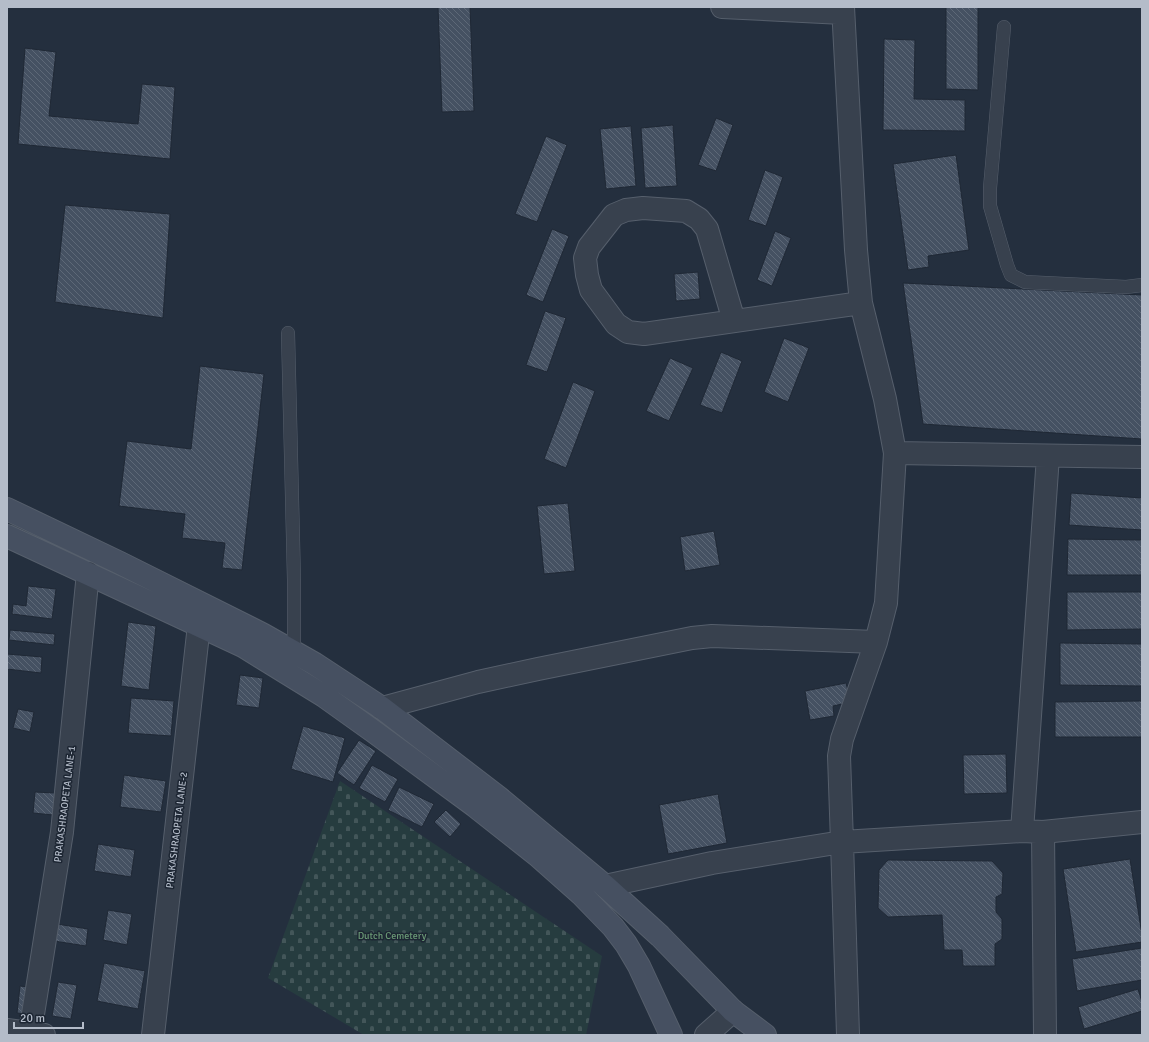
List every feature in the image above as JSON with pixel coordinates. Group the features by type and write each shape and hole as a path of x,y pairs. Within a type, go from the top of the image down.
{"main road":[{"path":"7,509 224,615 294,652 382,708 509,806 605,886 660,936 733,1011 764,1035"},
{"path":"7,536 243,646 324,696 451,788 536,855 586,900 613,927 626,944 639,966 671,1035"}],"street":[{"path":"722,7 843,10 856,250 861,303 885,399 895,453 886,604 876,642 842,739 839,756 848,1035"},
{"path":"734,321 707,228 699,219 686,211 643,208 626,210 614,215 590,247 585,258 591,290 616,324 628,332 644,334 861,303"},
{"path":"895,453 1142,457"},
{"path":"1022,831 1048,456"},
{"name":"PRAKASHRAOPETA LANE-1","path":"37,1034 62,832 88,573"},
{"name":"PRAKASHRAOPETA LANE-2","path":"153,1035 200,625"},
{"path":"382,708 478,682 692,638 712,636 876,642"},
{"path":"605,886 712,863 842,842 1022,831 1043,832 1142,822"},
{"path":"1043,832 1045,1035"},
{"path":"706,1035 733,1011"},
{"path":"7,1030 37,1034"}],"lane":[{"path":"1004,27 990,188 990,206 1006,264 1011,275 1025,282 1126,287 1142,285"},
{"path":"288,333 294,580 294,652"}],"green space":[{"name":"Dutch Cemetery","path":"340,781 602,956 586,1035 364,1035 268,978"}],"building":[{"path":"438,7 470,7 474,111 442,112"},
{"path":"946,7 978,7 978,90 946,89"},
{"path":"884,39 915,40 914,99 965,100 965,131 883,130"},
{"path":"25,48 56,52 49,116 138,124 142,84 175,87 170,159 18,144"},
{"path":"716,118 733,125 716,171 698,165"},
{"path":"673,125 677,186 645,188 641,128"},
{"path":"631,126 636,186 606,189 600,129"},
{"path":"546,136 567,145 537,222 515,214"},
{"path":"956,155 969,250 928,256 929,267 908,270 893,164"},
{"path":"765,170 783,177 766,226 748,220"},
{"path":"65,205 170,214 163,318 55,302"},
{"path":"552,229 569,236 543,302 526,295"},
{"path":"775,231 791,238 772,286 757,280"},
{"path":"698,272 700,299 676,301 674,274"},
{"path":"903,283 1142,295 1142,439 923,424"},
{"path":"545,311 566,318 547,372 526,365"},
{"path":"784,338 809,348 788,402 764,392"},
{"path":"721,352 742,361 722,413 700,405"},
{"path":"670,358 693,368 669,421 646,411"},
{"path":"200,366 264,374 242,570 222,568 225,543 182,538 185,514 119,506 127,441 191,449"},
{"path":"573,382 595,391 566,468 544,459"},
{"path":"1071,493 1142,498 1142,530 1069,525"},
{"path":"568,503 575,571 544,574 537,506"},
{"path":"714,531 720,565 685,571 680,537"},
{"path":"1068,539 1142,540 1142,575 1067,575"},
{"path":"28,586 56,589 52,619 12,614 13,604 26,606"},
{"path":"1067,592 1142,592 1142,629 1067,630"},
{"path":"128,622 156,626 149,690 121,686"},
{"path":"10,630 55,634 54,645 9,640"},
{"path":"1060,643 1142,644 1142,686 1060,685"},
{"path":"7,654 42,657 41,673 7,669"},
{"path":"240,675 263,678 259,708 236,705"},
{"path":"846,683 851,702 833,706 834,716 810,720 805,691"},
{"path":"131,698 174,701 171,736 128,733"},
{"path":"1142,701 1142,737 1055,737 1055,702"},
{"path":"18,709 34,712 30,732 13,728"},
{"path":"303,726 345,738 333,782 291,769"},
{"path":"359,740 376,751 354,785 337,773"},
{"path":"1006,754 1007,793 964,794 963,755"},
{"path":"372,765 398,779 385,802 359,788"},
{"path":"124,775 166,781 161,812 120,807"},
{"path":"399,787 434,804 422,827 388,810"},
{"path":"35,792 55,793 53,815 33,813"},
{"path":"718,794 727,843 668,854 659,805"},
{"path":"446,810 461,824 450,837 434,822"},
{"path":"98,844 135,850 131,877 94,871"},
{"path":"1130,859 1142,942 1076,952 1063,869"},
{"path":"888,860 992,861 1003,873 1002,894 996,897 996,912 1002,919 1002,939 995,944 995,966 963,966 962,950 944,950 942,915 888,917 878,908 879,870"},
{"path":"108,910 132,914 127,945 103,940"},
{"path":"57,924 88,929 86,946 54,941"},
{"path":"1142,948 1142,980 1077,991 1072,959"},
{"path":"104,963 145,971 138,1009 97,1001"},
{"path":"58,982 77,985 71,1019 52,1016"},
{"path":"20,986 29,987 26,1014 17,1013"},
{"path":"1138,989 1142,1002 1142,1011 1084,1029 1078,1007"}]}
